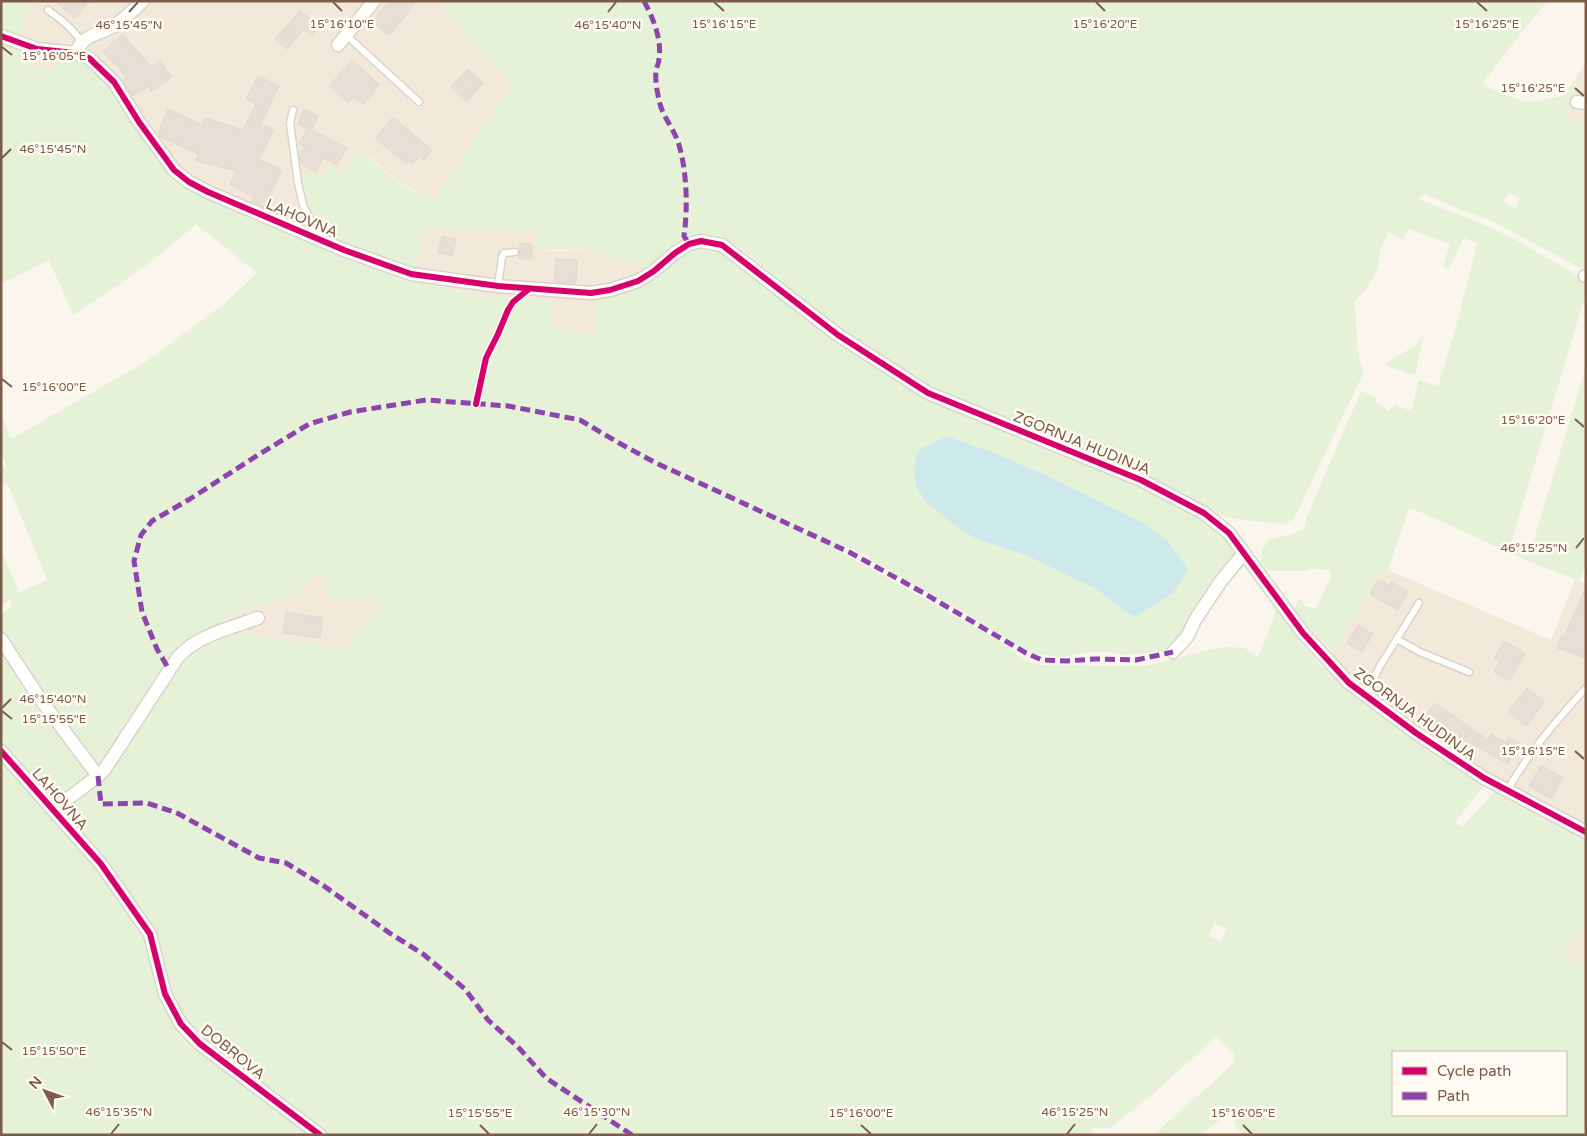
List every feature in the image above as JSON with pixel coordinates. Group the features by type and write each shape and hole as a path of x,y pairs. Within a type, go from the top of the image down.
{"street":[{"path":"78,47 87,37 114,26 143,1"},
{"path":"342,40 374,1"},
{"name":"LAHOVNA","path":"1,36 37,49 78,47 114,82 139,122 174,170 189,182 208,192 344,250 410,274 498,286 591,293 610,290 638,281 654,271"},
{"name":"ZGORNJA HUDINJA","path":"654,271 675,253 690,244 701,242 722,245 838,335 928,393 1140,480 1204,513 1229,533 1303,633 1349,684 1416,733 1484,778 1586,832"},
{"path":"1172,652 1187,637 1195,620 1221,581 1244,553"},
{"path":"53,810 98,776 186,648 200,640 258,618"},
{"path":"1,639 38,696 98,776"},
{"name":"LAHOVNA","path":"1,751 100,864"},
{"name":"DOBROVA","path":"100,864 150,934 165,994 181,1024 200,1044 320,1135"}],"lane":[{"path":"48,10 76,34 78,47"},
{"path":"342,40 419,102"},
{"path":"293,110 290,123 303,206 320,239"},
{"path":"498,286 502,256 504,253 515,252"},
{"path":"1365,696 1380,666 1419,603"},
{"path":"1397,639 1420,652 1469,672"},
{"path":"1507,791 1532,750 1586,688"}],"shaded area":[{"path":"31,1 439,1 473,42 513,85 475,138 437,198 427,197 397,180 360,150 343,173 325,176 306,203 326,235 326,249 205,198 187,187 164,167 135,121 73,59 50,71 41,67 32,69 18,57 20,37"},
{"path":"1586,62 1586,122 1567,119 1571,96 1575,89 1576,77"},
{"path":"425,228 537,232 537,250 589,249 640,265 659,274 628,295 598,301 594,319 595,335 551,327 550,300 488,296 455,291 412,280"},
{"path":"1388,570 1551,640 1575,579 1586,584 1586,695 1582,700 1586,701 1586,843 1452,767 1371,710 1331,678 1324,669 1381,571"},
{"path":"313,575 326,577 326,586 361,602 370,597 381,607 345,648 285,640 223,638 224,621 255,605 266,604 304,586"},
{"path":"1586,925 1586,964 1569,961 1563,956"}],"green space":[{"path":"1,1 31,1 20,37 1,29"},
{"path":"439,1 1548,1 1483,82 1489,88 1525,102 1564,95 1576,77 1575,89 1571,96 1567,119 1586,122 1586,271 1490,220 1460,210 1425,194 1418,199 1483,224 1512,238 1586,280 1586,293 1511,543 1532,546 1586,366 1586,563 1580,581 1527,561 1409,508 1388,570 1381,572 1333,653 1294,611 1298,600 1302,600 1305,606 1315,608 1333,576 1329,570 1268,571 1261,563 1262,550 1269,540 1304,529 1308,514 1361,391 1377,398 1375,402 1388,410 1396,405 1411,411 1419,380 1438,386 1477,244 1464,238 1449,269 1443,267 1450,244 1408,229 1403,240 1388,232 1380,251 1378,269 1366,289 1354,303 1357,345 1364,372 1294,519 1284,524 1221,516 1180,491 934,388 904,372 855,342 739,247 724,241 699,237 682,240 668,249 649,268 589,249 537,250 537,232 426,228 415,268 346,245 326,235 306,203 300,171 325,176 330,167 343,173 359,150 396,180 416,192 437,197 512,85","holes":["1509,193 1519,198 1515,208 1504,202"]},
{"path":"1,41 20,50 18,57 32,69 41,67 50,71 58,61 66,62 73,59 89,66 102,75 135,121 164,167 187,187 205,198 326,249 406,279 455,291 488,296 551,300 552,327 595,335 594,319 598,301 628,294 638,289 685,253 707,248 723,250 849,351 932,400 1166,498 1223,536 1234,553 1231,567 1186,624 1181,635 1166,651 1126,655 1106,652 1082,653 1063,657 1036,654 1011,642 970,616 870,560 868,555 836,543 834,548 988,634 1008,646 1023,660 1040,665 1145,666 1213,649 1229,647 1245,648 1258,658 1277,608 1299,640 1331,678 1371,710 1452,767 1484,786 1455,822 1462,827 1494,792 1586,843 1586,925 1563,956 1569,961 1586,964 1586,1135 1244,1135 1236,1127 1234,1120 1226,1115 1200,1135 1153,1135 1235,1061 1233,1052 1217,1036 1153,1094 1110,1128 1092,1128 1093,1135 1,1135 1,758 41,807 54,819 103,779 185,653 208,641 250,634 345,648 381,607 370,597 354,603 328,596 326,578 313,575 303,586 288,597 252,606 219,624 187,643 98,769 11,651 1,633 1,615 11,606 12,599 1,605 1,549 19,592 47,580 7,482 1,485 1,467 6,465 1,452 1,412 11,439 147,361 225,303 257,273 196,224 152,261 73,315 49,260 1,284","holes":["947,436 1071,488 1144,523 1173,593 1135,617 1125,612 1098,590 1023,554 976,539 921,448","1214,923 1227,929 1220,942 1209,935"]},
{"path":"1424,334 1415,375 1383,365 1416,345"},
{"path":"1,647 91,773 53,802 1,739"}],"water":[{"path":"947,436 1043,474 1144,523 1168,541 1188,569 1173,593 1135,617 1125,612 1098,590 1023,554 976,539 953,524 926,502 916,486 914,467 916,456 921,448"}],"building":[{"path":"55,1 90,1 75,18"},
{"path":"389,1 417,1 389,36 372,22"},
{"path":"300,11 319,26 312,36 304,29 287,49 275,39"},
{"path":"122,34 152,67 160,61 172,77 151,92 148,87 133,96 123,81 127,78 103,52"},
{"path":"352,60 380,85 363,105 354,97 348,103 329,86"},
{"path":"468,69 484,83 466,102 451,87"},
{"path":"258,76 279,86 261,124 274,130 259,159 282,170 264,207 252,202 254,197 230,184 237,171 196,161 198,154 160,137 158,134 168,109 203,125 205,118 243,130 256,104 246,99"},
{"path":"304,109 318,116 312,130 347,148 337,165 324,158 315,172 300,163 299,156 305,147 299,143 307,129 297,124"},
{"path":"393,117 432,150 424,160 420,157 413,164 409,161 406,164 375,138"},
{"path":"442,236 456,239 452,256 438,253"},
{"path":"520,243 532,244 532,259 519,259"},
{"path":"556,259 577,260 576,283 554,282"},
{"path":"1378,580 1390,586 1392,582 1408,592 1398,610 1370,594"},
{"path":"1586,587 1586,658 1557,648 1561,636 1564,637"},
{"path":"286,612 323,618 320,638 283,633"},
{"path":"1358,625 1373,634 1362,652 1347,643"},
{"path":"1504,641 1525,654 1509,681 1494,672 1500,662 1494,658"},
{"path":"1527,688 1545,702 1526,726 1508,712"},
{"path":"1435,703 1488,740 1491,734 1506,743 1509,737 1520,743 1508,764 1468,742 1461,752 1421,723"},
{"path":"1541,765 1563,778 1551,799 1529,786"}],"marked path":[{"path":"644,1 658,36 660,51 656,70 656,85 659,100 681,153 685,176 686,201 684,236 689,244"},
{"path":"167,666 157,649 142,612 134,561 141,535 152,521 309,424 350,412 426,400 508,406 580,420 654,462 849,552 1026,653 1042,660 1136,660 1173,652"},
{"path":"98,776 101,804 147,803 177,813 259,858 286,863 324,886 391,934 423,954 465,989 488,1020 518,1047 546,1078 632,1135"}],"cycle path":[{"path":"1,36 37,49 75,53 89,58 114,82 139,122 174,170 189,182 208,192 344,250 411,274 498,286 591,293 610,290 638,281 689,244 701,241 722,245 838,335 928,393 1141,480 1204,513 1229,533 1303,633 1349,683 1416,733 1484,778 1586,832"},
{"path":"476,404 486,358 508,310 513,302 529,289"},
{"path":"1,751 101,864 150,934 165,994 181,1024 200,1044 320,1135"}]}
